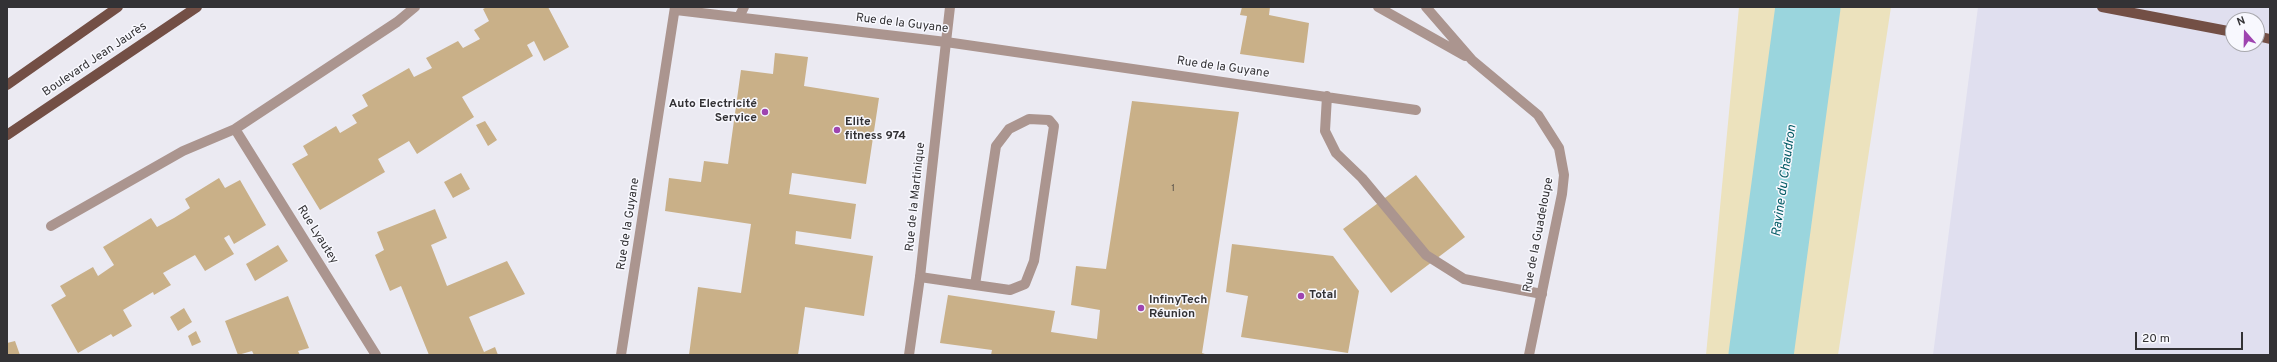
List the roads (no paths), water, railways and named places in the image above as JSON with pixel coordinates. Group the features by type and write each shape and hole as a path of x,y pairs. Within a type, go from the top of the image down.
{"main road":[{"path":"7,85 118,7"},
{"name":"Boulevard Jean Jaurès","path":"7,135 196,7"},
{"path":"2102,7 2225,30"}],"street":[{"path":"51,226 183,151 236,129 396,22 415,7"},
{"path":"738,17 744,7"},
{"name":"Rue de la Martinique","path":"909,355 920,277 950,7"},
{"name":"Rue de la Guadeloupe","path":"1378,7 1472,60"},
{"name":"Rue de la Guadeloupe","path":"1426,7 1472,60 1538,115 1559,148 1564,175 1529,355"},
{"name":"Rue de la Guyane","path":"621,355 676,8 946,42 1416,110"},
{"path":"1327,96 1325,131 1336,153 1362,178 1426,255 1464,279 1542,294"},
{"path":"920,277 974,285 1010,290 1025,284 1034,261 1054,126 1049,120 1029,119 1009,129 996,146 974,285"},
{"name":"Rue Lyautey","path":"236,129 376,355"}],"waterway":[{"name":"Ravine du Chaudron","path":"1761,355 1808,7"}],"place":[{"name":"Auto Electricité Service","path":"765,112"},
{"name":"Elite fitness 974","path":"837,130"},
{"name":"Total","path":"1301,296"},
{"name":"InfinyTech Réunion","path":"1141,308"}]}
